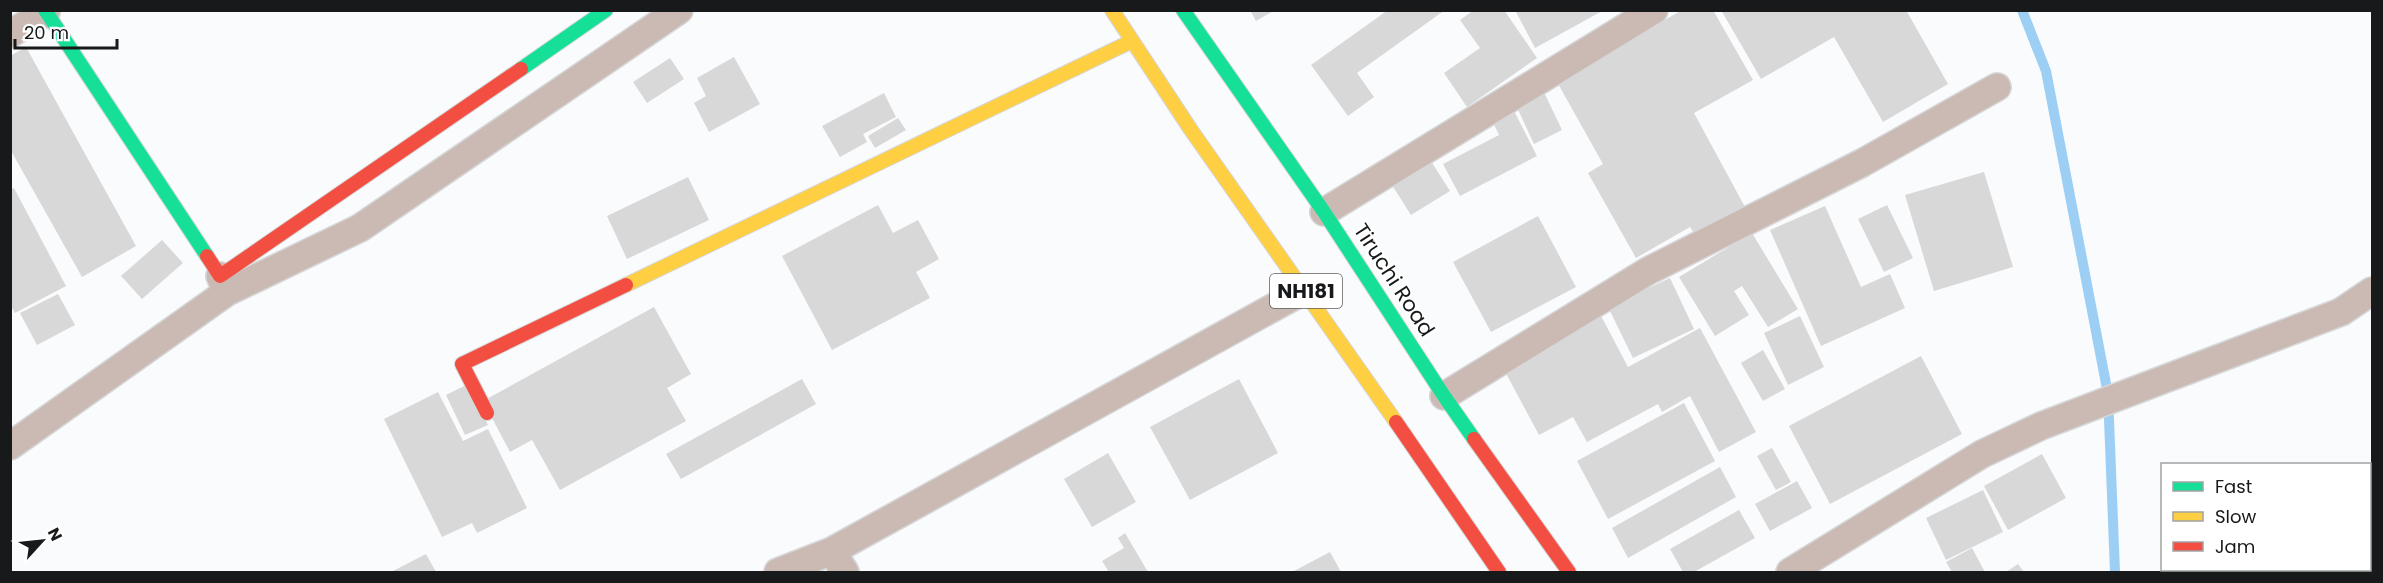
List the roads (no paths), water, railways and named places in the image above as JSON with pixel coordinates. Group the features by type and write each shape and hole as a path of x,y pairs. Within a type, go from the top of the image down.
{"main road":[{"path":"45,11 223,284 606,10"},
{"name":"NH181","path":"1112,10 1191,130 1305,290 1498,573"},
{"name":"Tiruchi Road","path":"1184,10 1324,212 1444,396 1569,573"},
{"path":"487,413 462,364 1132,40"}],"street":[{"path":"10,446 223,284 360,228 679,10"},
{"path":"1324,212 1654,10"},
{"path":"10,34 45,11"},
{"path":"1444,396 1648,271 1862,163 1997,87"},
{"path":"778,573 839,562 1305,290"},
{"path":"1790,573 1982,454 2041,426 2341,312 2373,291"}],"waterway":[{"path":"2022,10 2046,71 2108,394 2115,572"}]}
